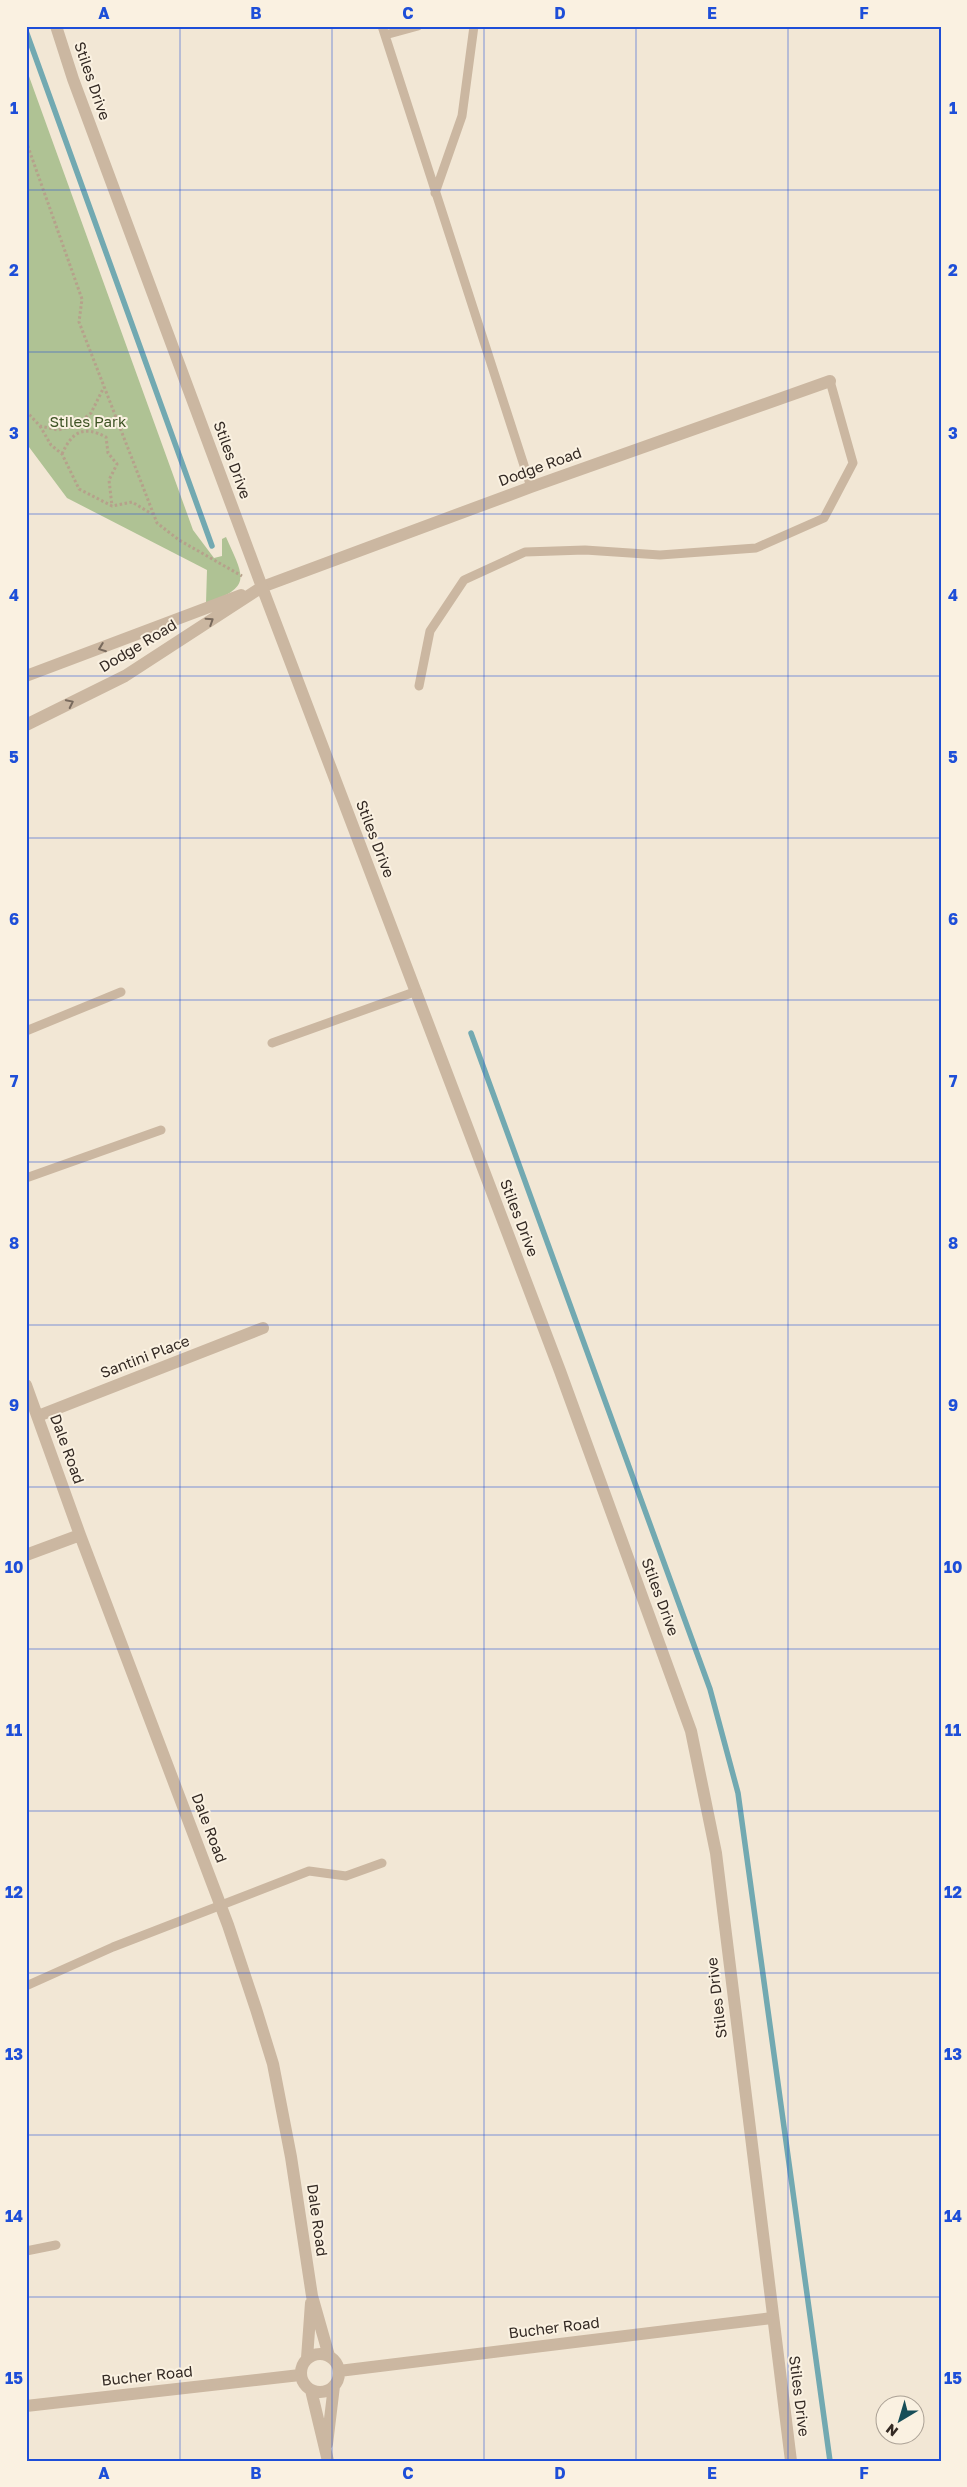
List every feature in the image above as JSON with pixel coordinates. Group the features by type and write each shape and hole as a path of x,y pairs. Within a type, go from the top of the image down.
{"street":[{"name":"Stiles Drive","path":"56,26 73,79 262,587 560,1371 691,1731 716,1854 791,2461"},
{"name":"Dodge Road","path":"26,676 532,486 830,381"},
{"name":"Dodge Road","path":"26,724 125,676 262,587"},
{"name":"Santini Place","path":"38,1416 263,1328"},
{"name":"Dale Road","path":"26,1385 80,1535 220,1904 273,2064 291,2156 312,2296 329,2356"},
{"path":"26,1554 80,1535"},
{"name":"Dale Road","path":"307,2358 312,2296"},
{"name":"Bucher Road","path":"339,2370 772,2318"},
{"path":"327,2456 334,2386 339,2370 336,2361 329,2356 318,2353 307,2358 303,2363 300,2375 306,2386 311,2390 323,2392 334,2386"},
{"name":"Bucher Road","path":"26,2406 300,2375"},
{"path":"311,2390 327,2456"}],"lane":[{"path":"418,26 384,31 435,193 532,486"},
{"path":"435,193 462,116 474,26"},
{"path":"419,686 430,631 464,580 525,552 585,550 660,555 756,548 824,518 853,463 830,381"},
{"path":"272,1043 417,991"},
{"path":"26,1031 121,992"},
{"path":"26,1178 161,1130"},
{"path":"26,1986 113,1947 309,1871 346,1876 382,1863"},
{"path":"26,2251 56,2245"}],"path":[{"path":"26,141 82,299 79,322 156,524 179,540 262,587"},
{"path":"40,426 58,430 76,425 91,413 104,386"},
{"path":"26,411 40,426 51,445 62,454 79,489 112,506 132,502 152,514"},
{"path":"62,454 70,438 81,431 95,431 106,437 108,453 117,464 110,480 112,506"}],"green space":[{"name":"Stiles Park","path":"26,68 193,530 214,558 222,556 222,539 226,537 237,562 240,571 238,585 232,591 206,603 207,570 67,498 26,443"}],"waterway":[{"path":"26,31 212,546"},
{"path":"471,1033 710,1689 738,1793 830,2461"}]}
